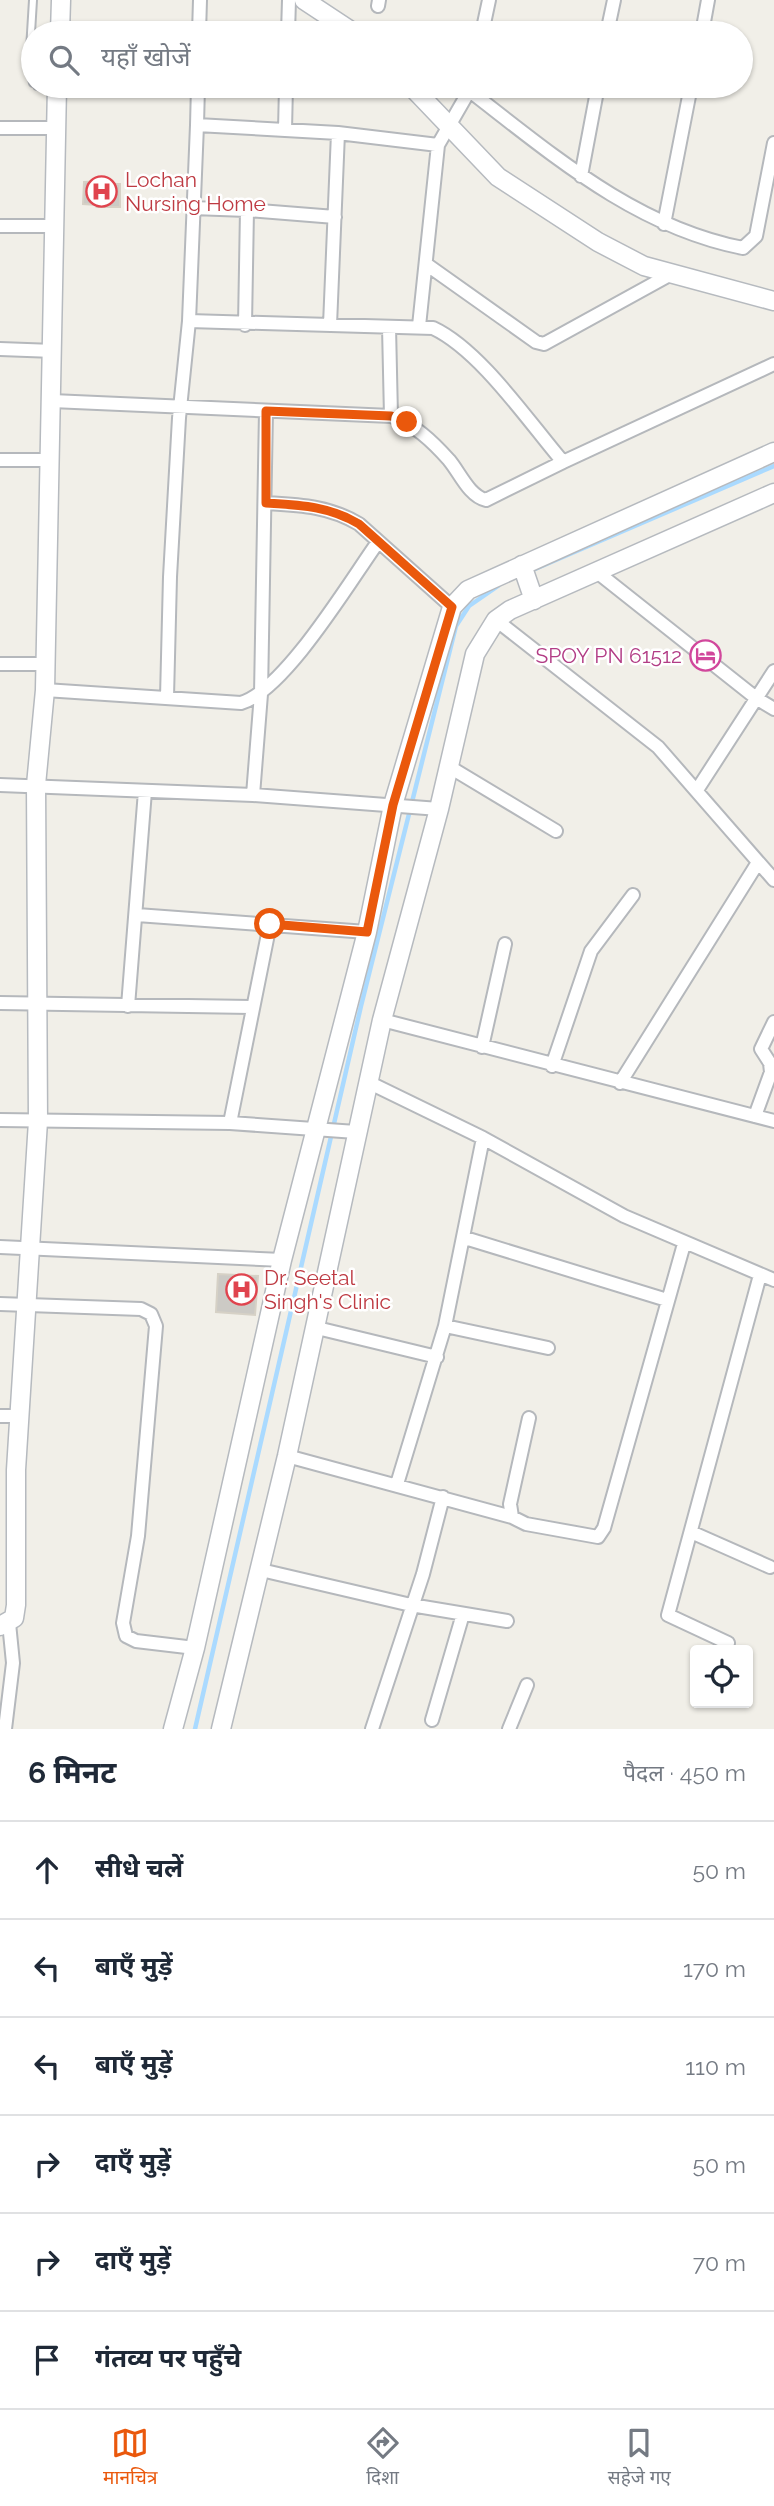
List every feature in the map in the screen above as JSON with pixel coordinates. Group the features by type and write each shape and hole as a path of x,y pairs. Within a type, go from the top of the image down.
{"main road":[{"path":"60,21 61,0"},
{"path":"304,0 336,21"},
{"path":"4,1625 14,1618 16,1605 16,1470 29,1305 38,1121 36,785 45,690 49,460 54,351 53,226 57,98"},
{"path":"425,98 453,123 498,177 551,214 644,266 774,301"},
{"path":"173,1729 195,1648 282,1260 319,1128 452,607 468,590 523,568 774,452"},
{"path":"221,1729 317,1328 350,1132 370,1083 382,1020 433,809 449,766 475,654 496,620 532,595 597,572 774,494"},
{"path":"523,568 532,595"}],"street":[{"path":"199,21 200,0"},
{"path":"288,21 289,0"},
{"path":"485,21 489,0"},
{"path":"610,21 614,0"},
{"path":"704,21 708,0"},
{"path":"167,697 181,405 189,321 198,98"},
{"path":"285,130 286,98"},
{"path":"419,326 438,145 467,98"},
{"path":"478,98 581,176 664,224 727,245 747,246 755,236 774,143"},
{"path":"581,176 596,98"},
{"path":"664,224 689,98"},
{"path":"197,125 338,133 438,145"},
{"path":"0,128 55,128"},
{"path":"330,325 338,133"},
{"path":"193,208 335,217"},
{"path":"245,325 247,210"},
{"path":"0,226 53,226"},
{"path":"426,264 536,342 544,344 673,273"},
{"path":"189,321 245,325 433,328 456,342 480,365 563,462"},
{"path":"389,327 391,416"},
{"path":"0,349 54,351"},
{"path":"52,401 391,416 407,422 426,437 482,500 494,498 563,462 774,364"},
{"path":"253,795 261,694 266,411"},
{"path":"0,460 49,460"},
{"path":"266,503 316,506 359,524 452,607"},
{"path":"45,690 241,703 261,694 287,668 378,542"},
{"path":"597,572 756,698 774,709"},
{"path":"496,620 658,747 757,864 774,880"},
{"path":"0,664 44,664"},
{"path":"697,790 774,671"},
{"path":"449,766 556,831"},
{"path":"0,785 253,795 433,809"},
{"path":"128,1006 145,791"},
{"path":"620,1083 757,864"},
{"path":"552,1066 591,951 633,895"},
{"path":"137,915 367,932"},
{"path":"230,1123 251,1007 270,924"},
{"path":"482,1047 505,944"},
{"path":"0,1003 251,1007"},
{"path":"382,1020 552,1066 774,1121"},
{"path":"755,1116 771,1072 770,1063 761,1049 774,1022"},
{"path":"370,1083 483,1138 579,1192 684,1244 774,1280"},
{"path":"0,1119 230,1123 350,1132"},
{"path":"397,1485 445,1326 465,1238 483,1138"},
{"path":"465,1238 667,1300"},
{"path":"288,1457 443,1497 512,1517 526,1524 591,1538 601,1534 684,1244"},
{"path":"0,1247 282,1260"},
{"path":"728,1643 668,1615 760,1275"},
{"path":"0,1304 141,1309 153,1319 156,1326 138,1536 123,1623 130,1639 195,1648"},
{"path":"445,1326 548,1348"},
{"path":"317,1328 437,1357"},
{"path":"0,1416 20,1416"},
{"path":"512,1517 510,1504 529,1418"},
{"path":"372,1729 443,1497"},
{"path":"691,1532 770,1567"},
{"path":"261,1570 411,1605 508,1621"},
{"path":"432,1720 463,1614"},
{"path":"4,1625 13,1663 5,1729"},
{"path":"509,1729 527,1685"}],"lane":[{"path":"32,21 33,0"}],"building":[{"path":"108,181 108,184 120,184 120,207 83,204 84,182"},
{"path":"218,1274 258,1276 255,1315 216,1312"}],"waterway":[{"path":"528,572 774,466"},
{"path":"195,1729 361,1006 456,626 469,606 498,586"}],"place":[{"name":"Lochan Nursing Home","path":"102,192"},
{"name":"SPOY PN 61512","path":"705,656"},
{"name":"Dr. Seetal Singh's Clinic","path":"241,1290"}],"route":[{"path":"270,924 367,932 393,805 452,607 359,524 345,516 316,506 266,503 266,411 391,416 407,422"}]}
